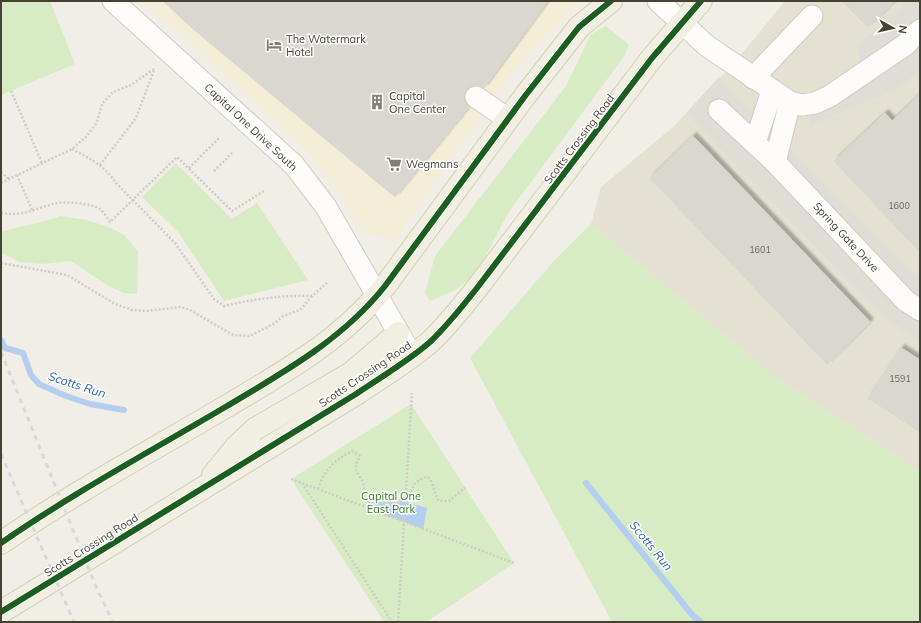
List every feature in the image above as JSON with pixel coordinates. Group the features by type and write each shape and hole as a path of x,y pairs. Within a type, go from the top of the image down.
{"main road":[{"path":"1,543 82,492 300,362 335,337 377,297 508,119 578,27 611,1"},
{"name":"Scotts Crossing Road","path":"1,612 356,394 412,356 430,341 454,318 652,58 682,25 700,1"},
{"path":"204,487 236,447 255,429 350,374 398,333"}],"street":[{"name":"Capital One Drive South","path":"113,1 294,165 326,207 412,356"},
{"path":"658,1 682,25 707,46 772,91 790,102 802,105 830,96 905,45 920,30"},
{"path":"753,78 812,16"},
{"path":"755,143 772,91"},
{"path":"476,97 508,119"},
{"path":"774,162 790,102"},
{"name":"Spring Gate Drive","path":"719,110 774,162 906,301 920,310"}],"path":[{"path":"1,183 72,149 87,136 97,122 102,104 113,92 131,85 154,69 136,118 100,165"},
{"path":"10,91 42,163"},
{"path":"189,168 219,138"},
{"path":"72,149 100,165 175,244 214,299 224,306 246,300 312,296"},
{"path":"214,171 232,153"},
{"path":"1,214 15,215 33,212 58,203 89,204 101,210 110,222 178,157 232,211 264,191"},
{"path":"1,172 9,179"},
{"path":"17,175 33,212"},
{"path":"1,263 67,275 115,304 132,310 147,311 181,307 190,310 233,335 250,336 275,323 283,316 300,310 312,296 327,283"},
{"path":"398,622 412,393"},
{"path":"318,489 322,478 330,465 352,451 360,456 355,465 355,471 363,483 365,500 370,503 410,501 410,492 415,483 421,478 428,478 434,484 435,495 439,501 449,501 465,488"},
{"path":"292,479 514,563"},
{"path":"302,483 392,622"}],"shaded area":[{"name":"Capital One Center","path":"140,1 580,1 513,71 396,239 363,233 340,193 297,140 182,35"},
{"path":"785,1 920,1 920,472 777,379 591,224 601,187 673,127 736,61"},
{"path":"908,1 920,1 920,69 900,88 810,125 810,109 866,85 857,46"},
{"path":"719,77 920,278 920,344 871,305 686,113"}],"green space":[{"path":"1,1 50,1 75,64 1,95"},
{"path":"606,26 629,45 623,58 508,213 477,273 454,291 430,301 425,293 435,256 566,86 591,34"},
{"path":"176,163 232,219 257,203 308,280 224,301 178,232 142,197"},
{"path":"60,216 87,220 111,228 124,235 138,251 137,294 124,293 108,286 71,261 43,264 19,262 2,253 1,232"},
{"path":"591,224 777,379 920,472 920,622 612,622 470,358 553,262"},
{"name":"Capital One East Park","path":"411,404 514,563 426,622 384,622 291,479"}],"water":[{"path":"405,502 427,508 423,529 368,508 370,503"}],"building":[{"name":"Capital One Center","path":"163,1 548,1 484,88 477,85 471,86 466,90 464,96 465,102 469,107 395,197 192,28"},
{"path":"842,1 895,1 868,27"},
{"path":"920,94 920,252 834,161 885,113 892,121"},
{"path":"693,136 870,322 827,364 650,178"},
{"path":"901,348 920,360 920,432 868,398"}],"waterway":[{"name":"Scotts Run","path":"1,340 5,348 23,353 31,375 39,384 66,396 90,404 124,410"},
{"name":"Scotts Run","path":"586,483 693,616 701,622"}],"railway":[{"path":"1,352 97,589 113,622"},
{"path":"1,454 74,622"}],"cycle path":[{"path":"1,543 84,490 291,367 311,354 350,323 385,286 525,96 579,27 611,1"},
{"path":"1,612 356,394 403,363 430,342 471,295 652,58 701,1"}],"place":[{"name":"The Watermark Hotel","path":"274,45"},
{"name":"Capital One Center","path":"377,102"},
{"name":"Wegmans","path":"394,164"}]}
